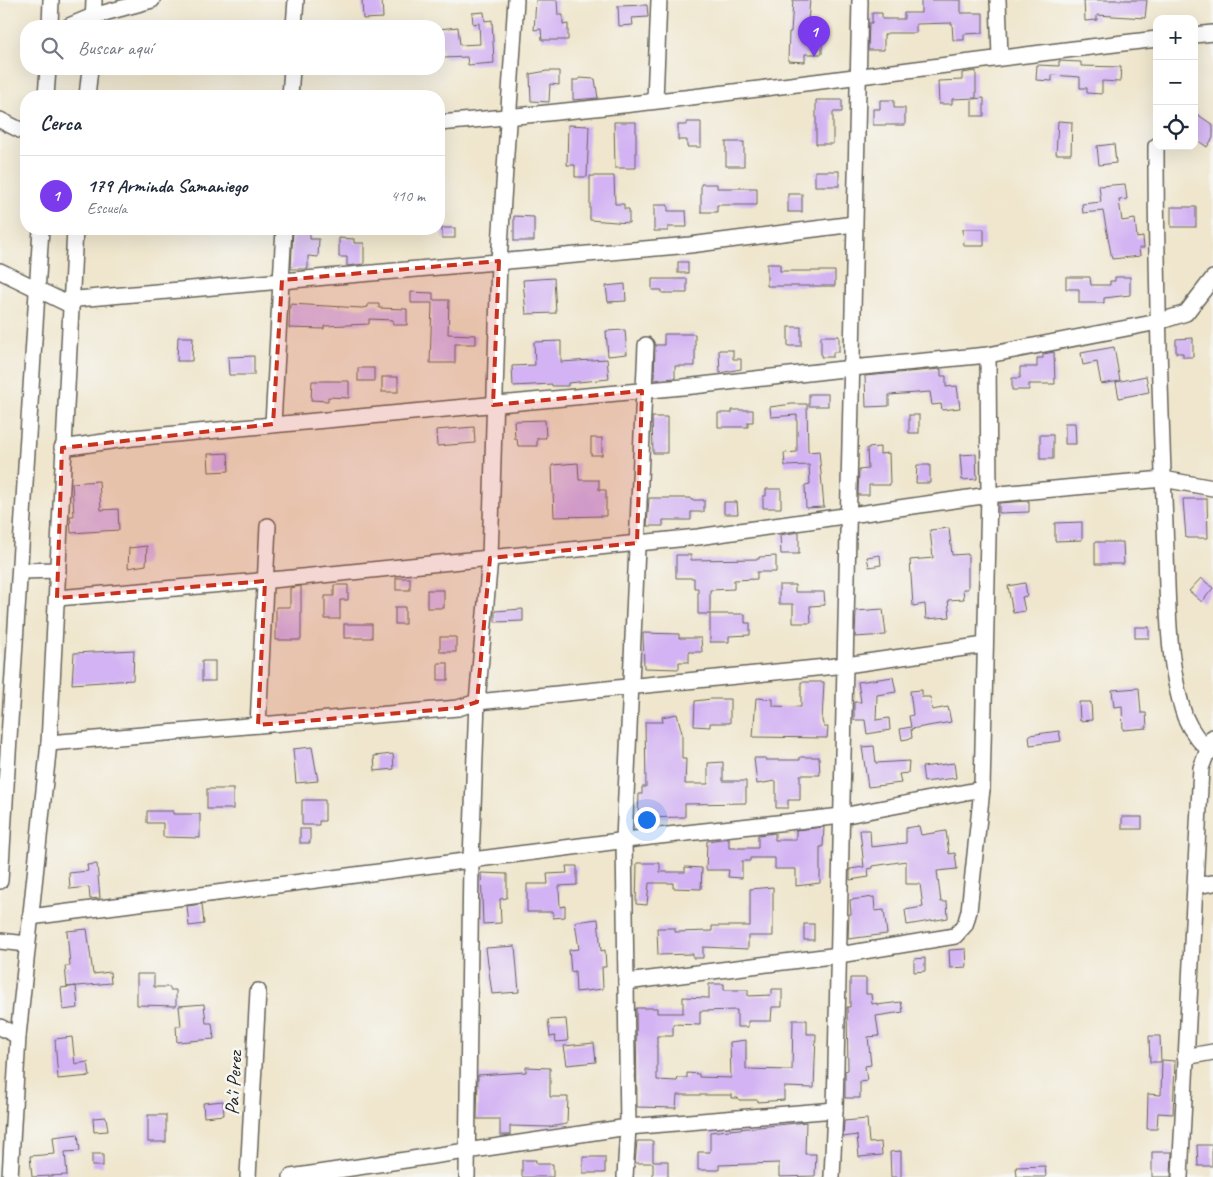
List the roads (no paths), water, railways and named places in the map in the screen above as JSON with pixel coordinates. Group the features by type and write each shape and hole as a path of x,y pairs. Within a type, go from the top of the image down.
{"street":[{"path":"50,20 51,0"},
{"path":"93,20 94,0"},
{"path":"96,20 152,0"},
{"path":"294,20 296,0"},
{"path":"467,1177 471,860 477,702 490,558 493,405 516,0"},
{"path":"655,100 659,0"},
{"path":"832,1177 850,516 854,224 860,0"},
{"path":"998,0 1000,57"},
{"path":"1198,35 1213,33"},
{"path":"445,122 510,117 858,77 1000,57 1153,39"},
{"path":"46,90 48,75"},
{"path":"88,90 89,75"},
{"path":"290,90 292,75"},
{"path":"0,120 20,130"},
{"path":"1156,150 1158,322 1170,617 1175,670 1185,717 1192,730 1211,746 1201,768 1180,1177"},
{"path":"70,305 77,299 690,244 854,224"},
{"path":"0,881 41,235"},
{"path":"10,1177 18,1036 49,743 57,598 62,448 75,235"},
{"path":"273,424 284,235"},
{"path":"0,271 70,305"},
{"path":"62,448 132,438 642,391 988,355 1158,322 1186,313 1213,278"},
{"path":"625,1177 628,1127 624,840 642,391 646,345"},
{"path":"626,982 839,955 955,936 965,925 969,910 982,789 989,495 988,355"},
{"path":"57,598 265,580 637,543 850,516 989,495 1163,480 1213,488"},
{"path":"258,725 268,526"},
{"path":"20,571 58,570"},
{"path":"49,743 458,708 477,702 846,665 985,645"},
{"path":"30,917 624,840 842,816 982,789"},
{"path":"1195,886 1213,883"},
{"path":"0,941 27,944"},
{"name":"Pa'i Perez","path":"248,1177 258,991"},
{"path":"0,1027 18,1036"},
{"path":"1185,1057 1213,1052"},
{"path":"291,1177 468,1149 628,1127 835,1110"}],"place":[{"name":"179 Arminda Samaniego","path":"814,57"}]}
